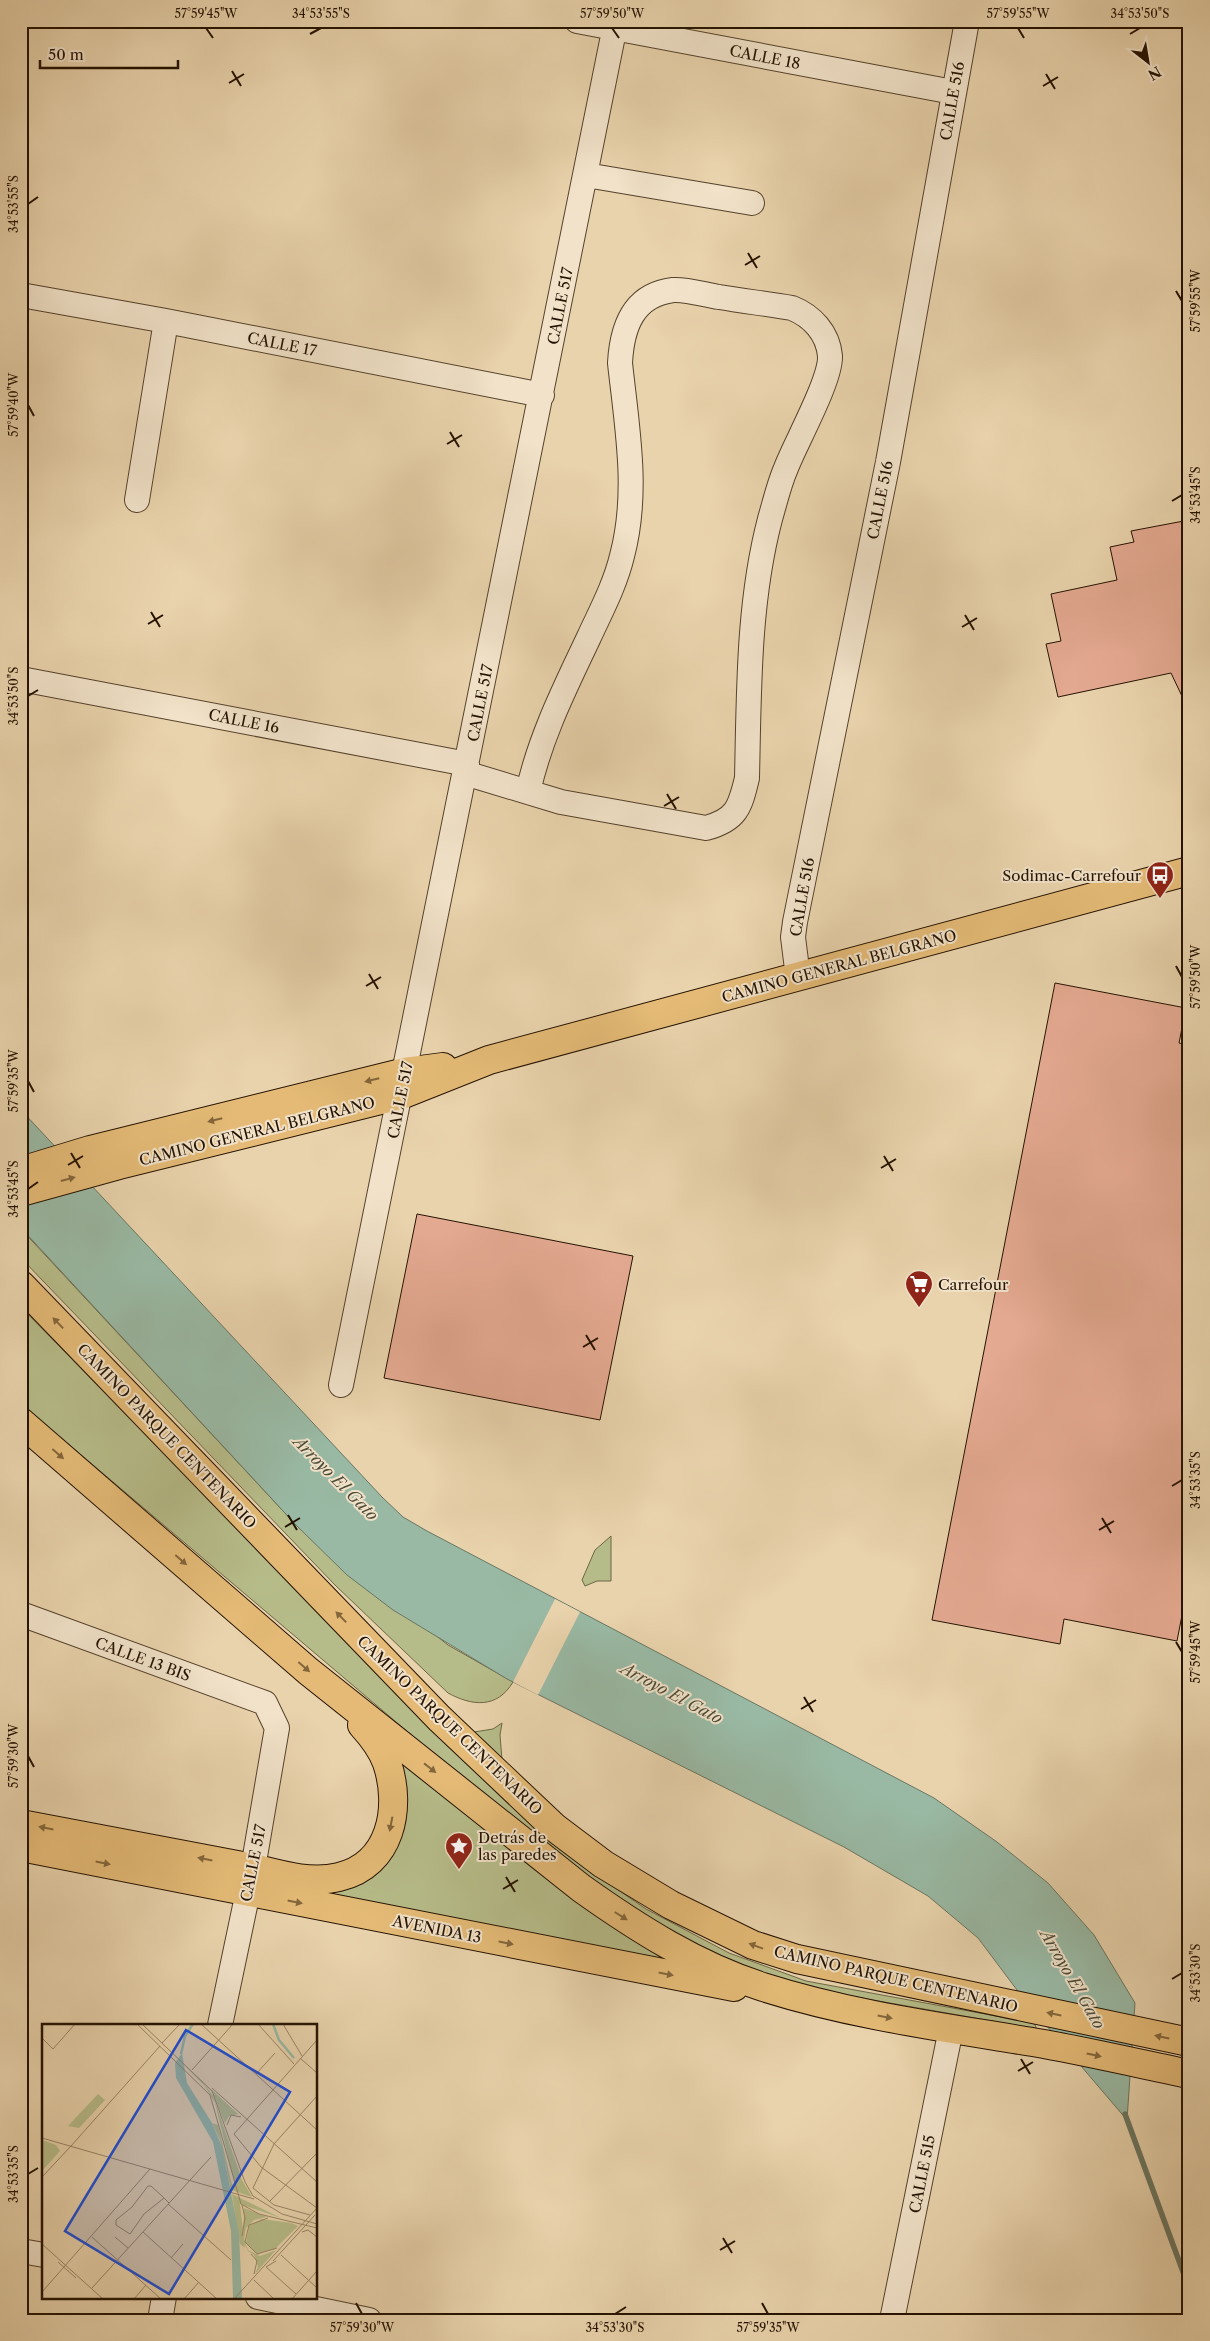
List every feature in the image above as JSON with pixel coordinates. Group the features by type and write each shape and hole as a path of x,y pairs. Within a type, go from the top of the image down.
{"main road":[{"name":"CAMINO GENERAL BELGRANO","path":"21,1192 489,1060 1189,871"},
{"name":"CAMINO GENERAL BELGRANO","path":"21,1171 90,1150 403,1084"},
{"name":"CAMINO PARQUE CENTENARIO","path":"21,1285 439,1718 554,1827 603,1864 670,1905 753,1945 796,1959 1189,2042"},
{"path":"21,1422 332,1690 581,1888 673,1948 762,1987 853,2011 1046,2045 1189,2074"},
{"name":"AVENIDA 13","path":"21,1847 250,1880 324,1880 349,1875 376,1857 384,1844 392,1818 392,1781 386,1761 369,1733 332,1690"},
{"name":"AVENIDA 13","path":"21,1824 250,1880 853,2011"}],"street":[{"name":"CALLE 18","path":"577,21 616,25 954,92"},
{"name":"CALLE 516","path":"798,977 793,937 795,922 888,462 967,21"},
{"name":"CALLE 517","path":"341,1385 616,25"},
{"path":"586,175 752,203"},
{"name":"CALLE 16","path":"21,679 466,768 528,792 561,802 706,828 724,823 735,813 743,796 747,778 750,648 763,552 785,469 823,384 830,356 824,336 815,322 803,312 792,308 675,290 654,295 638,306 628,324 621,344 620,364 632,493 622,557 611,590 550,721 534,763 528,792"},
{"name":"CALLE 17","path":"21,295 166,321 542,395"},
{"path":"137,500 166,321"},
{"name":"CALLE 13 BIS","path":"21,1614 265,1703"},
{"name":"CALLE 517","path":"220,2024 250,1880 277,1728 265,1703"},
{"name":"CALLE 515","path":"892,2320 951,2029"},
{"path":"21,2251 42,2255"},
{"path":"160,2320 164,2298"},
{"path":"263,2298 369,2320"}],"shaded area":[{"path":"21,1229 297,1526 448,1645 513,1682 507,1691 492,1701 484,1702 466,1701 448,1693 335,1585 21,1258"},
{"path":"21,1307 400,1695 586,1868 646,1909 729,1953 806,1981 1034,2023 1037,2029 805,1988 726,1961 640,1917 507,1816 21,1404"},
{"path":"611,1536 611,1581 597,1581 585,1586 582,1580 595,1550"},
{"path":"502,1723 500,1735 502,1760 474,1732 493,1729"},
{"path":"398,1759 690,1966 281,1885 356,1884"}],"water":[{"path":"21,1110 382,1497 403,1517 934,1798 997,1842 1048,1883 1094,1935 1135,2003 1127,2120 1023,1998 978,1938 928,1896 844,1847 507,1679 393,1610 347,1575 297,1526 21,1228"}],"pier":[{"path":"555,1599 580,1612 538,1695 513,1682"}],"building":[{"path":"1189,520 1189,711 1171,673 1058,697 1046,644 1061,641 1051,594 1117,580 1110,547 1134,542 1131,531"},
{"path":"1055,983 1186,1008 1179,1043 1189,1045 1189,1579 1177,1641 1064,1619 1060,1644 932,1620"},
{"path":"417,1214 633,1256 600,1420 384,1378"}],"waterway":[{"name":"Arroyo El Gato","path":"1125,2114 1186,2280 1189,2313"}],"place":[{"name":"Sodimac-Carrefour","path":"1160,899"},
{"name":"Carrefour","path":"919,1308"},
{"name":"Detrás de las paredes","path":"459,1870"}]}
